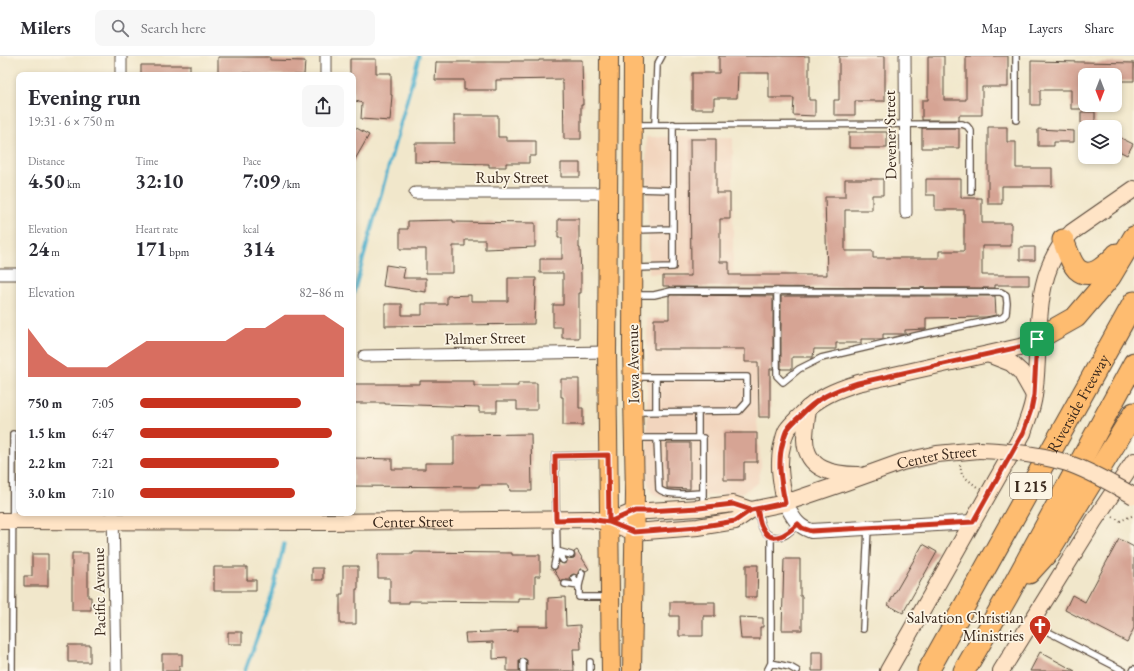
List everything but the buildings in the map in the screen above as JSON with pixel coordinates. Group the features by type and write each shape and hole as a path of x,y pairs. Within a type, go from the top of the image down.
{"highway":[{"path":"1063,240 1072,262 1077,269 1083,273 1090,273 1098,270 1109,262 1134,237"},
{"path":"1037,339 1076,317 1110,277 1134,237"},
{"name":"Riverside Freeway","path":"928,671 1134,302"},
{"name":"Riverside Freeway","path":"964,671 1007,597 1134,362"},
{"path":"1007,597 1049,551 1134,413"}],"main road":[{"name":"Iowa Avenue","path":"610,56 607,352 611,671"},
{"name":"Iowa Avenue","path":"632,671 635,511 632,295 633,56"},
{"path":"888,671 1023,433 1031,410 1034,395 1037,339 1044,286 1054,255 1063,240 1072,232 1134,189"},
{"path":"785,503 780,474 780,451 786,431 820,398 836,390 858,383 1024,346 1037,339"},
{"path":"988,354 1011,363 1021,372 1034,395"},
{"path":"808,408 805,439 806,449 810,459 818,467 828,472 844,475 867,475"},
{"name":"Center Street","path":"6,521 113,517 327,522 589,519 609,522 634,532 698,527 735,521 754,510 785,503 902,462 937,454 979,450 1005,451 1067,463 1101,477 1134,496"},
{"path":"1001,671 1090,528 1134,461"},
{"name":"Center Street","path":"609,522 635,511 648,511 703,500 733,504 754,510"}],"street":[{"path":"121,56 121,72"},
{"path":"326,56 326,72"},
{"name":"Devener Street","path":"905,56 906,213"},
{"name":"Ruby Street","path":"415,193 608,193"},
{"path":"0,274 16,274"},
{"name":"Palmer Street","path":"364,356 607,352"},
{"path":"785,503 798,524 802,528 811,531 973,522"},
{"name":"Pacific Avenue","path":"113,517 116,671"}],"lane":[{"path":"655,124 657,64 662,56"},
{"path":"1016,56 1016,120"},
{"path":"633,268 672,267 673,124"},
{"path":"633,125 962,124 967,126 971,134 971,192"},
{"path":"633,189 673,190"},
{"path":"633,230 673,229"},
{"path":"632,295 654,295 670,291 777,291 1001,292 1006,295 1007,303 1006,314 1002,318 821,358 799,369 783,382 777,376 777,291"},
{"path":"633,377 747,376 747,402 739,411 634,412"},
{"path":"656,377 656,412"},
{"path":"698,411 698,438"},
{"path":"12,671 6,521 13,434"},
{"path":"634,438 657,438 698,438 703,438 703,500 663,493 660,489 657,438"},
{"path":"554,566 557,551 555,456 608,455"},
{"path":"754,510 762,528 771,536 782,536 788,534 798,524"},
{"path":"863,629 868,528"},
{"path":"766,671 771,663 771,536"},
{"path":"557,551 570,555"},
{"path":"557,551 563,560"},
{"path":"582,574 579,586 579,597 610,597"},
{"path":"574,578 579,586"},
{"path":"565,584 579,586"},
{"path":"1031,623 1124,671"},
{"path":"523,662 523,671"},
{"path":"590,662 590,671"},
{"path":"771,663 790,667 797,671"}],"path":[{"path":"958,452 962,475 971,482"},
{"path":"1120,521 1134,515"}],"shaded area":[{"path":"646,137 733,137 733,274 649,274"},
{"path":"647,318 757,319 757,421 761,465 758,483 742,493 664,499 652,493 647,482"}],"waterway":[{"path":"356,285 419,56"},
{"path":"245,671 272,595 284,544"}],"place":[{"name":"Salvation Christian Ministries","path":"1040,646"}],"route":[{"path":"1037,339 1024,346 858,383 836,390 820,398 786,431 780,451 780,474 785,503 751,510 733,504 699,508 635,511 609,522 589,519 556,520 555,456 608,455 609,522 634,532 698,527 735,521 751,510 757,509 762,528 766,533 777,537 788,534 798,524 802,528 811,531 822,531 973,522 1023,433 1031,410 1034,395 1037,339"}]}
